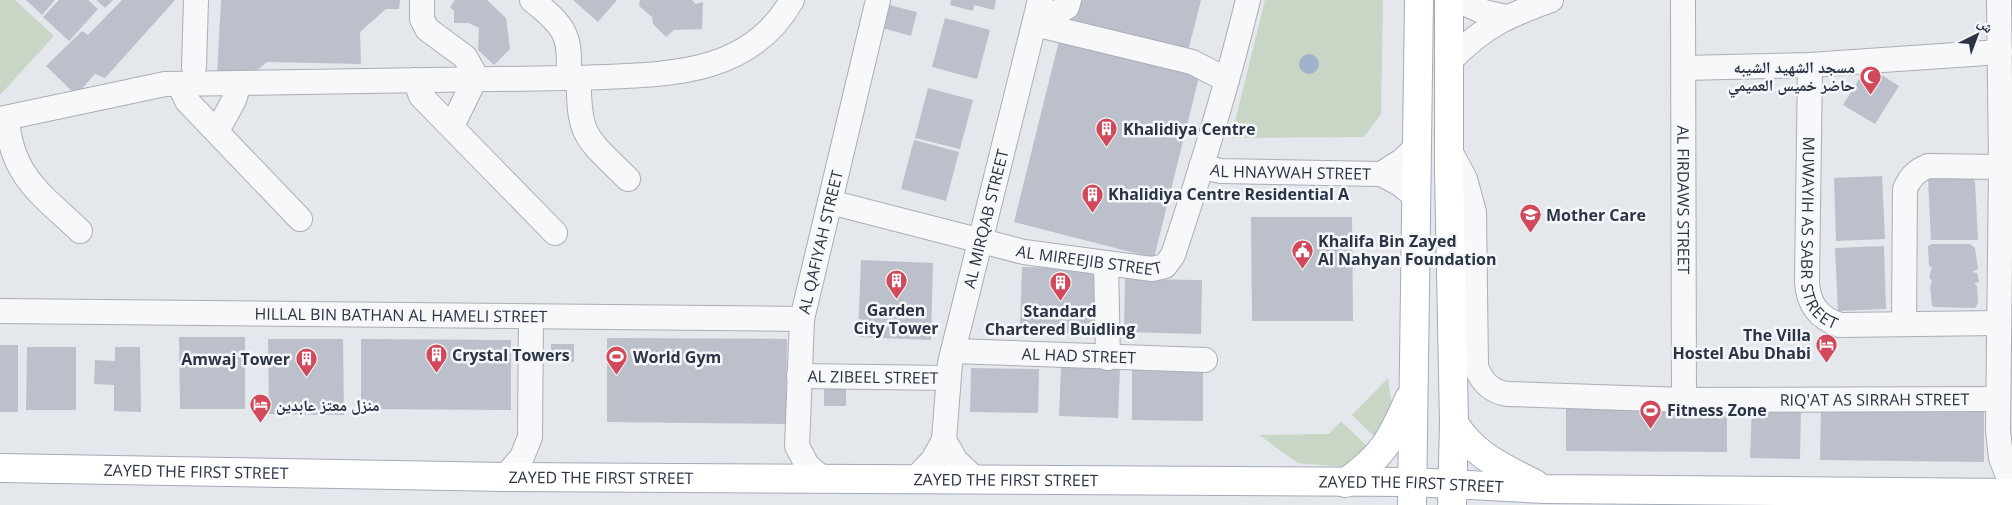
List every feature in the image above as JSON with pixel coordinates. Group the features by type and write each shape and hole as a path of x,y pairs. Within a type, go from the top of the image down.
{"main road":[{"path":"1412,494 1419,0"},
{"path":"1449,0 1449,149 1454,423 1452,494"},
{"path":"1345,483 1368,466 1387,446 1415,386"},
{"path":"1454,423 1462,437 1478,453 1545,489"},
{"name":"ZAYED THE FIRST STREET","path":"0,468 505,477 1345,483 1412,494 1452,494 1545,489 2012,493"}],"street":[{"path":"196,0 186,75 188,101 300,219"},
{"path":"422,0 422,19 427,30 468,61 473,71 474,80 456,122 452,126"},
{"path":"532,0 564,28 569,43 579,115 585,133 628,179"},
{"path":"80,230 33,186 22,173 14,156 3,119 186,75 239,84 657,76 716,64 756,42 777,21 792,0"},
{"name":"AL QAFIYAH STREET","path":"823,479 807,465 797,446 802,319 878,0"},
{"path":"1038,12 1057,13 1067,7 1069,0"},
{"name":"AL MIREEJIB STREET","path":"830,202 1024,252 1160,269 1170,262 1227,80 1248,0"},
{"path":"1458,0 1484,12 1506,16"},
{"path":"1450,60 1472,39 1506,16 1551,0"},
{"name":"AL FIRDAWS STREET","path":"1683,0 1684,400"},
{"path":"2004,1 2000,52 2001,167 2005,270 1998,323 1998,399 1999,448 2012,486"},
{"path":"1038,12 1192,62 1227,80"},
{"name":"AL MIRQAB STREET","path":"915,480 933,460 944,440 948,378 953,351 979,240 1038,12"},
{"path":"1684,68 1810,65 2000,52"},
{"name":"MUWAYIH AS SABR STREET","path":"1810,65 1807,281 1812,304 1828,321 1840,325 1998,323"},
{"path":"414,80 422,96 555,233"},
{"path":"216,131 234,100 239,84"},
{"name":"AL HNAYWAH STREET","path":"1381,174 1403,160 1417,146"},
{"name":"RIQ'AT AS SIRRAH STREET","path":"1449,149 1465,179 1474,212 1476,358 1479,375 1490,388 1502,393 1684,400 1998,399"},
{"path":"1904,323 1905,189 1910,179 1918,170 1928,166 2001,167"},
{"name":"AL HNAYWAH STREET","path":"1201,167 1221,171 1381,174 1400,184 1417,198"},
{"path":"1106,263 1108,358"},
{"name":"HILLAL BIN BATHAN AL HAMELI STREET","path":"0,311 802,319"},
{"path":"505,477 522,457 530,437 531,317"},
{"name":"AL HAD STREET","path":"953,351 1205,360"},
{"name":"AL ZIBEEL STREET","path":"799,376 948,378"},
{"path":"944,440 956,461 977,481"}],"green space":[{"path":"0,0 15,0 54,36 0,95"},
{"path":"1265,0 1383,0 1381,114 1364,137 1231,138"},
{"path":"1388,378 1393,413 1384,446 1352,415"},
{"path":"1341,421 1375,454 1345,467 1298,463 1259,435 1329,434"}],"water":[{"path":"1309,54 1316,57 1319,64 1316,71 1309,74 1302,71 1299,64 1302,57"}],"building":[{"path":"26,0 55,0 42,15"},
{"path":"59,0 88,0 98,9 69,41 43,17"},
{"path":"96,0 113,0 105,8"},
{"path":"122,0 175,0 105,78 95,74 76,95 46,66 82,31 88,35"},
{"path":"221,0 400,0 399,9 386,9 360,32 361,64 267,62 252,75 217,75"},
{"path":"455,0 487,0 506,18 510,49 494,65 478,50 479,28 469,23 454,23 454,11 450,7"},
{"path":"573,0 617,0 598,22"},
{"path":"640,0 692,0 696,4 703,2 702,29 674,30 666,37 653,24 652,17 639,6"},
{"path":"951,0 996,0 994,10 974,5 973,11 950,5"},
{"path":"1075,0 1201,0 1187,55 1069,24"},
{"path":"885,4 917,12 911,36 879,27"},
{"path":"945,18 990,30 977,79 932,67"},
{"name":"Khalidiya Centre","path":"1060,37 1200,73 1154,258 1014,222"},
{"name":"مسجد الشهيد الشيبه حاضر خميس العميمي","path":"1867,66 1899,86 1875,124 1843,105"},
{"path":"928,88 973,100 960,149 915,138"},
{"path":"914,140 959,152 946,201 901,189"},
{"path":"1933,174 1971,176 1975,182 1978,240 1931,240 1928,179"},
{"path":"1882,176 1885,239 1836,241 1834,178"},
{"name":"Khalifa Bin Zayed Al Nahyan Foundation","path":"1251,217 1352,217 1353,321 1252,321"},
{"path":"1932,244 1970,244 1975,248 1978,269 1972,272 1977,273 1979,282 1974,283 1977,286 1978,303 1975,308 1934,307 1932,305 1930,287 1932,281 1929,277 1932,267 1929,266 1928,246"},
{"path":"1884,246 1886,309 1838,311 1835,248"},
{"name":"Garden City Tower","path":"861,260 933,263 931,340 858,337"},
{"name":"Standard Chartered Buidling","path":"1022,267 1100,269 1098,334 1020,332"},
{"path":"1125,279 1202,280 1201,334 1124,332"},
{"path":"179,337 245,337 245,409 180,409"},
{"path":"607,338 787,339 786,424 607,422"},
{"name":"Amwaj Tower","path":"268,339 343,339 344,415 269,414"},
{"name":"Crystal Towers","path":"361,339 511,340 511,410 361,409"},
{"path":"551,344 574,344 574,362 551,362"},
{"path":"0,345 18,345 18,412 0,412"},
{"path":"27,347 76,347 76,410 26,410"},
{"path":"115,347 140,347 141,412 114,411 114,385 94,384 95,360 115,361"},
{"path":"1061,366 1120,368 1118,418 1059,416"},
{"path":"971,368 1039,369 1038,413 970,412"},
{"path":"1132,368 1203,368 1203,421 1132,420"},
{"path":"824,389 846,389 846,406 824,406"},
{"path":"1984,402 1984,462 1820,460 1821,406"},
{"path":"1566,403 1727,404 1727,452 1566,451"},
{"path":"1752,406 1801,407 1800,459 1750,458"}],"place":[{"name":"مسجد الشهيد الشيبه حاضر خميس العميمي","path":"1871,95"},
{"name":"Khalidiya Centre","path":"1107,148"},
{"name":"Khalidiya Centre Residential A","path":"1092,213"},
{"name":"Mother Care","path":"1530,234"},
{"name":"Khalifa Bin Zayed Al Nahyan Foundation","path":"1302,269"},
{"name":"Garden City Tower","path":"896,300"},
{"name":"Standard Chartered Buidling","path":"1060,301"},
{"name":"The Villa Hostel Abu Dhabi","path":"1827,363"},
{"name":"Crystal Towers","path":"436,374"},
{"name":"World Gym","path":"617,376"},
{"name":"Amwaj Tower","path":"306,378"},
{"name":"منزل معتز عابدين","path":"260,424"},
{"name":"Fitness Zone","path":"1651,429"}]}
